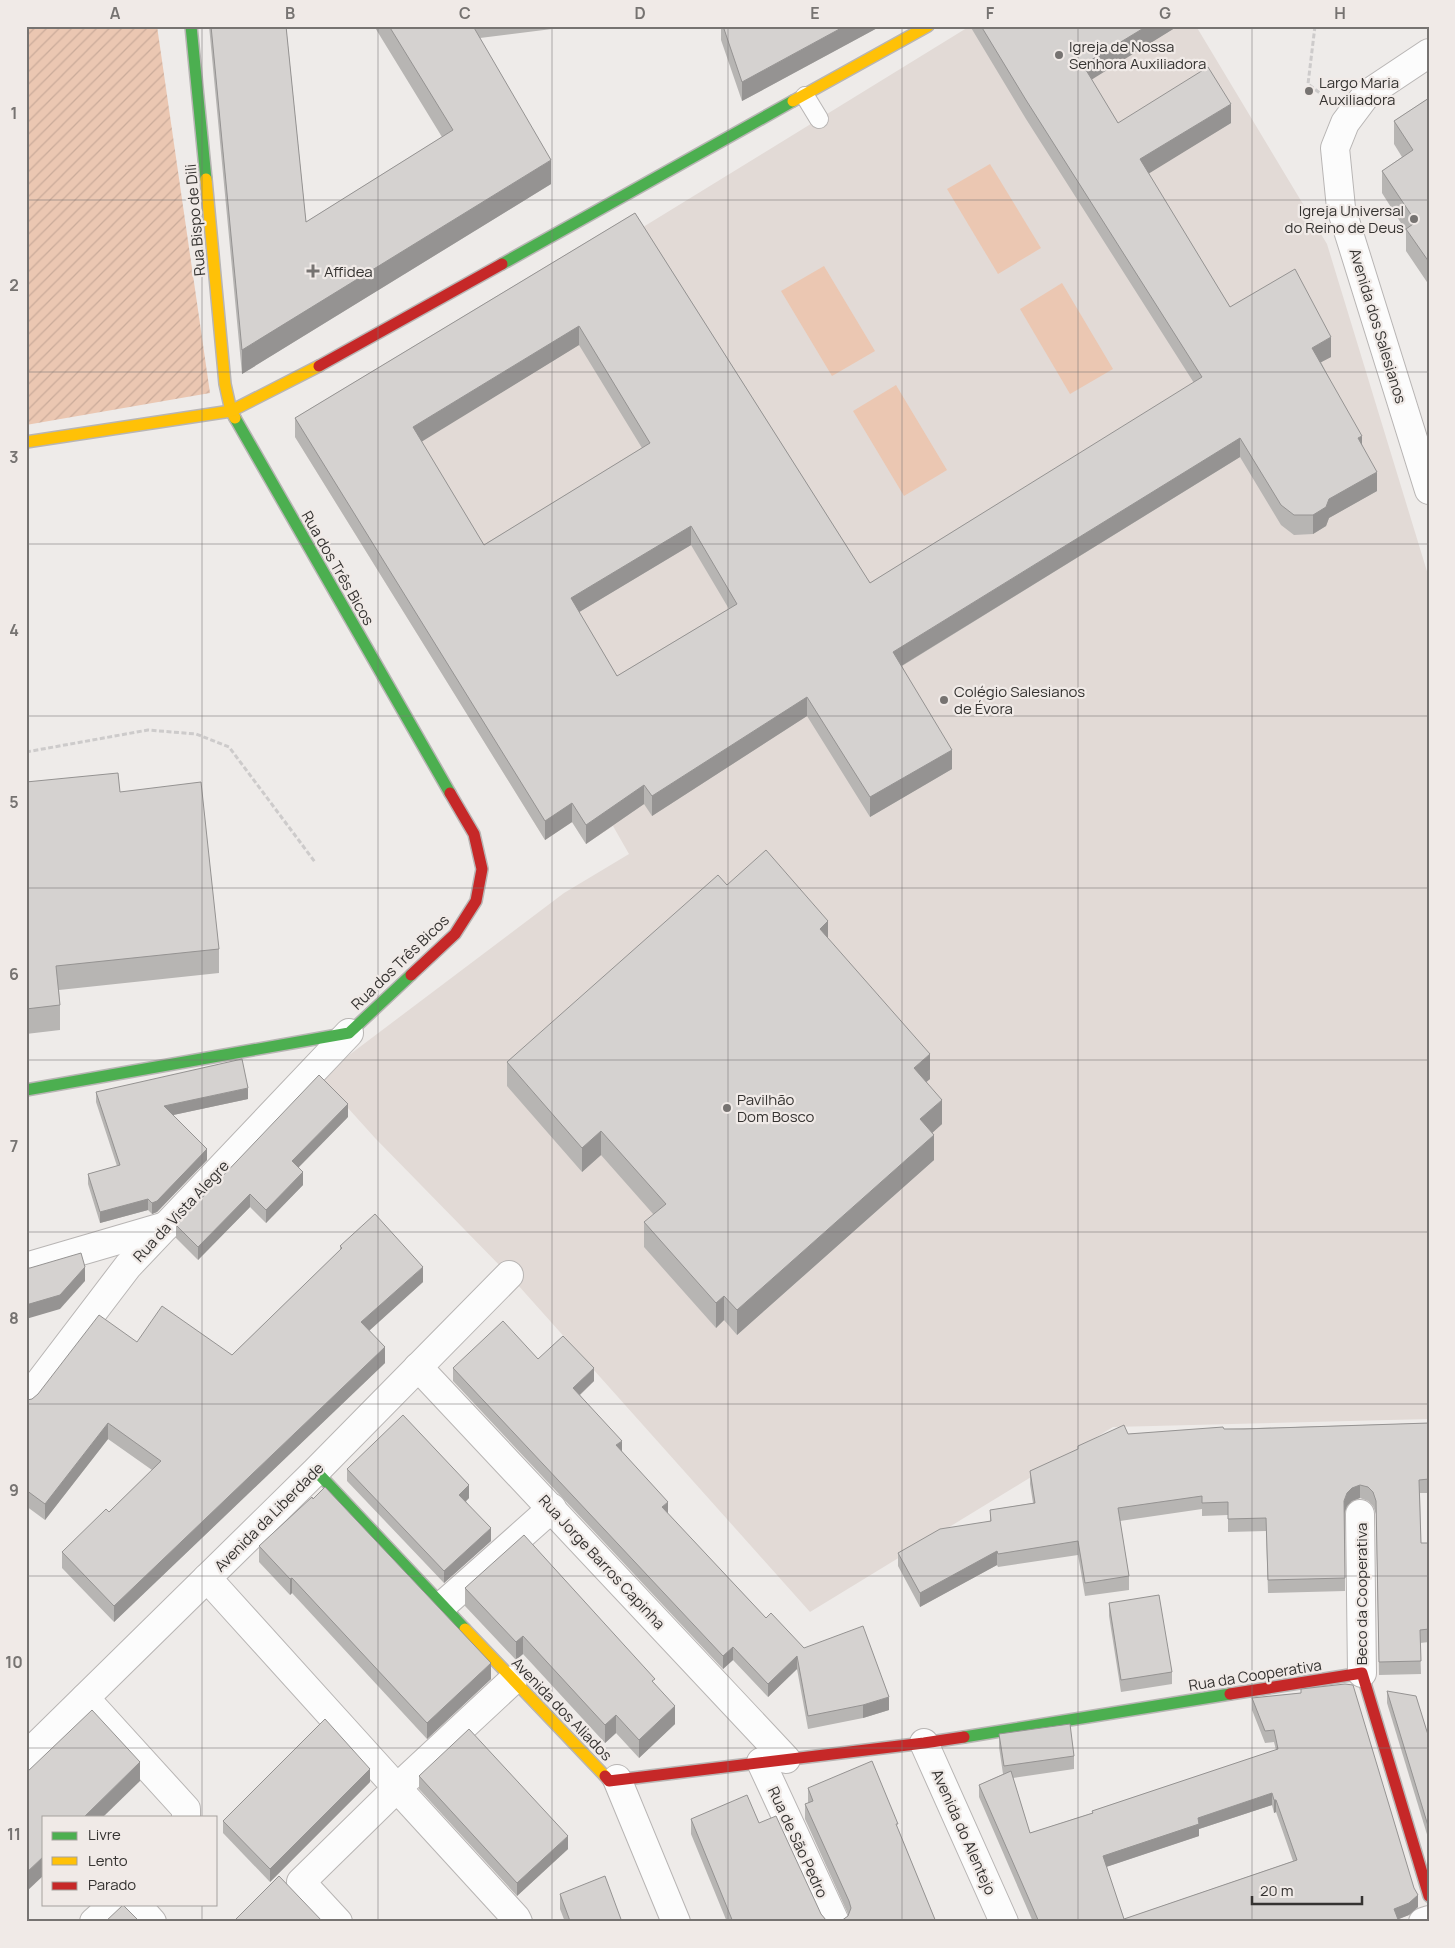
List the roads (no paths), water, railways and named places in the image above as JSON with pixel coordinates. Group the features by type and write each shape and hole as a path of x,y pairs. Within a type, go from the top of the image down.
{"street":[{"name":"Rua Bispo de Dili","path":"192,26 225,384 231,411"},
{"path":"26,442 231,411 299,377 928,26"},
{"name":"Avenida dos Salesianos","path":"1429,53 1366,95 1345,123 1335,148 1342,208 1429,490"},
{"name":"Rua dos Três Bicos","path":"231,411 474,834 482,870 476,901 455,934 349,1033"},
{"path":"26,1090 349,1033"},
{"name":"Rua da Vista Alegre","path":"26,1400 128,1266 349,1033"},
{"path":"26,1267 167,1226"},
{"name":"Avenida da Liberdade","path":"26,1756 316,1470 509,1275"},
{"name":"Rua Jorge Barros Capinha","path":"418,1367 552,1508 773,1761"},
{"name":"Avenida dos Aliados","path":"316,1470 609,1781 924,1743"},
{"path":"444,1605 552,1508"},
{"name":"Beco da Cooperativa","path":"1360,1514 1362,1673"},
{"path":"207,1578 518,1922"},
{"path":"1362,1673 1429,1896"},
{"name":"Rua da Cooperativa","path":"924,1743 1362,1673"},
{"path":"338,1922 301,1882 397,1788 513,1680"},
{"path":"85,1698 186,1809 186,1816"},
{"name":"Avenida do Alentejo","path":"924,1743 1004,1922"},
{"name":"Rua de São Pedro","path":"773,1761 835,1922"},
{"path":"617,1780 676,1922"},
{"path":"94,1922 112,1906"},
{"path":"138,1906 152,1922"},
{"path":"1423,1922 1429,1920"}],"lane":[{"path":"805,96 819,119"}],"place":[{"name":"Igreja de Nossa Senhora Auxiliadora","path":"1059,55"},
{"name":"Largo Maria Auxiliadora","path":"1309,91"},
{"name":"Igreja Universal do Reino de Deus","path":"1414,219"},
{"name":"Affidea","path":"313,271"},
{"name":"Colégio Salesianos de Évora","path":"944,700"},
{"name":"Pavilhão Dom Bosco","path":"727,1108"}]}
